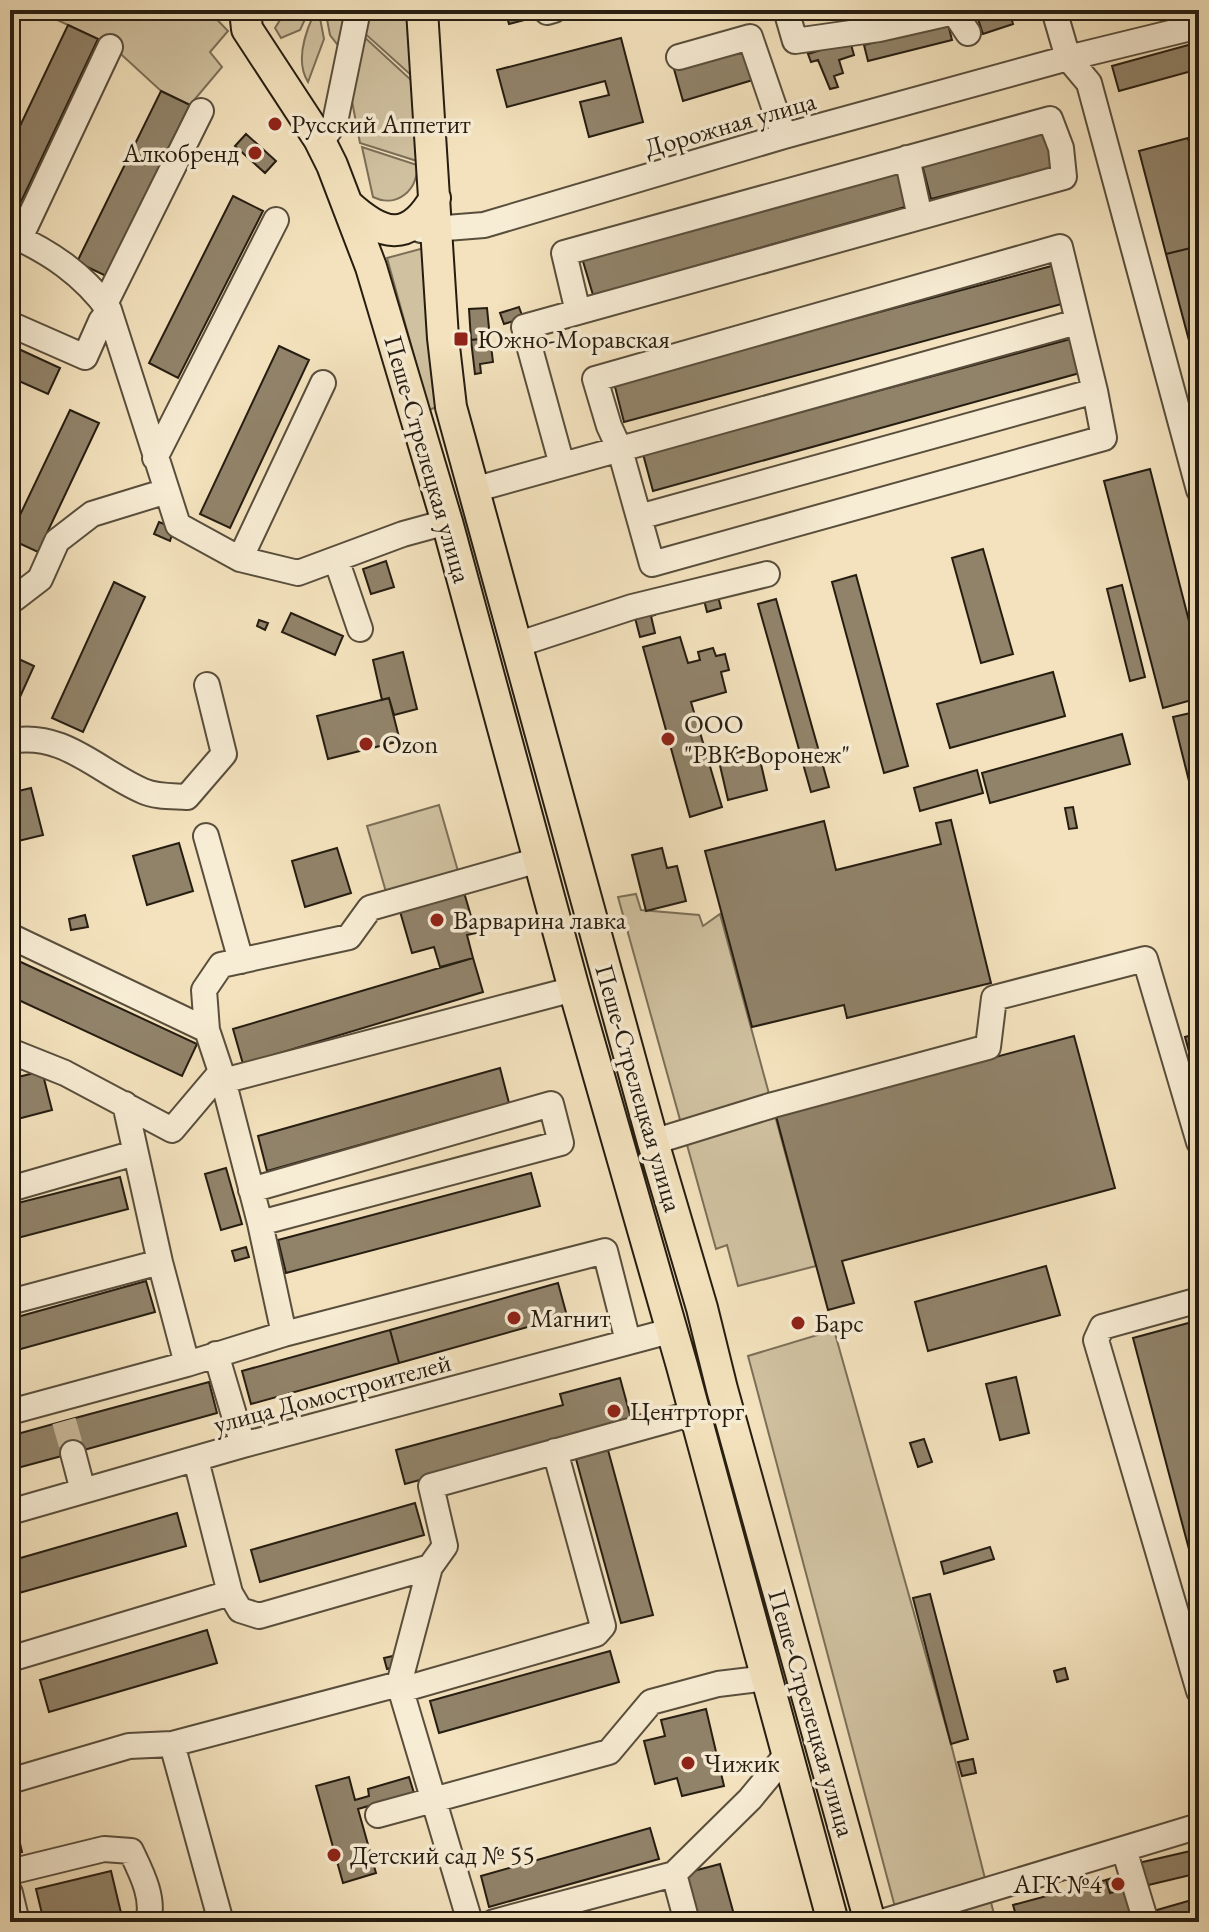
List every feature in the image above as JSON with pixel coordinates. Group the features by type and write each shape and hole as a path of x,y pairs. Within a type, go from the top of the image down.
{"main road":[{"name":"Пеше-Стрелецкая улица","path":"422,10 451,407 870,1922"},
{"name":"Пеше-Стрелецкая улица","path":"241,16 319,139 371,267 447,522 833,1922"},
{"path":"345,202 375,226 388,229 415,225 424,217 435,198"}],"street":[{"path":"319,139 335,122 358,10"},
{"path":"786,10 795,41 876,19 954,12 968,33"},
{"path":"1054,10 1068,58 1089,83 1199,490"},
{"name":"Дорожная улица","path":"406,227 436,231 484,225 784,136 1068,58 1199,26"},
{"path":"679,57 750,37 784,136"},
{"path":"110,47 15,236 63,262 95,290 107,307 178,525 240,559 298,573 403,534 447,522"},
{"path":"10,324 85,357 201,111"},
{"path":"562,465 524,327 578,312 920,217 1064,177 1061,148 1050,119 564,253 578,312"},
{"path":"907,158 920,217"},
{"path":"155,458 276,220"},
{"path":"1060,247 1077,322 1104,438 652,564 620,450 609,426 595,379 1060,247"},
{"path":"473,490 1077,322"},
{"path":"240,559 323,383"},
{"path":"639,517 1095,391"},
{"path":"10,599 40,579 57,541 92,514 167,491"},
{"path":"336,559 360,629"},
{"path":"516,645 632,607 767,574"},
{"path":"10,741 24,738 51,740 146,793 187,797 224,754 207,685"},
{"path":"206,836 241,961"},
{"path":"284,1334 260,1223 207,1030 204,990 221,965 349,937 370,908 539,860"},
{"path":"10,936 207,1030"},
{"path":"653,1142 773,1105 988,1047 994,998 1145,959 1199,1142"},
{"path":"15,1057 65,1073 172,1130 222,1077 574,989"},
{"path":"125,1104 160,1262 187,1364"},
{"path":"251,1190 551,1104 561,1143 260,1223"},
{"path":"479,1125 488,1163"},
{"path":"10,1189 135,1153"},
{"path":"10,1412 62,1410 216,1354 284,1334 605,1251 628,1341"},
{"path":"10,1302 160,1262"},
{"path":"1199,1300 1102,1327 1096,1340 1193,1648 1199,1691"},
{"name":"улица Домостроителей","path":"10,1512 243,1445 670,1331"},
{"path":"216,1354 243,1445"},
{"path":"470,1922 400,1687 430,1567 445,1546 431,1486 694,1413"},
{"path":"10,1781 129,1746 172,1744 596,1634 603,1626 555,1451"},
{"path":"73,1453 83,1491"},
{"path":"196,1460 230,1593 240,1610 259,1616 430,1567"},
{"path":"10,1659 230,1593"},
{"path":"378,1815 609,1752 651,1702 718,1684 767,1678"},
{"path":"172,1744 221,1922"},
{"path":"494,1922 674,1874 750,1799 788,1753"},
{"path":"882,1922 1199,1826"},
{"path":"10,1872 104,1849 131,1851 146,1883 151,1914 148,1922"},
{"path":"1124,1849 1146,1922"},
{"path":"674,1874 687,1922"},
{"path":"10,1893 17,1922"}],"shaded area":[{"path":"36,10 208,10 228,31 210,52 222,67 190,105 161,91 111,45"},
{"path":"307,10 308,13 300,30 281,38 275,28 285,12"},
{"path":"366,10 406,10 411,75 362,31"},
{"path":"331,12 346,21 340,48 330,35 326,14"},
{"path":"313,16 320,18 324,39 308,82 302,58"},
{"path":"361,34 411,80 417,161 360,143 350,91"},
{"path":"362,147 417,165 417,174 410,189 390,200 373,197"},
{"path":"424,248 439,406 429,410 387,258"},
{"path":"439,805 458,871 386,892 367,826"},
{"path":"636,894 641,910 699,915 703,926 720,914 816,1266 738,1286 727,1245 716,1249 618,897"},
{"path":"834,1330 951,1744 996,1922 899,1922 748,1356"}],"building":[{"path":"505,10 530,10 532,18 509,24"},
{"path":"975,10 1009,10 1013,24 983,34"},
{"path":"948,24 952,40 868,61 864,45"},
{"path":"68,25 98,39 19,206 10,202 10,147"},
{"path":"621,38 643,122 589,137 580,102 609,95 605,81 507,107 497,70"},
{"path":"850,41 854,55 839,60 843,73 834,76 838,87 830,89 818,60 811,62 808,54"},
{"path":"1199,42 1199,69 1119,91 1112,66"},
{"path":"746,48 756,79 683,101 674,69"},
{"path":"161,91 190,105 106,276 77,262"},
{"path":"1050,131 1059,166 931,199 922,164"},
{"path":"246,134 276,161 265,173 235,146"},
{"path":"1188,138 1199,183 1199,246 1166,254 1139,151"},
{"path":"902,168 912,205 593,295 582,258"},
{"path":"233,196 263,211 178,378 149,363"},
{"path":"1199,246 1199,362 1195,363 1166,254"},
{"path":"1059,264 1069,302 624,422 614,383"},
{"path":"519,307 523,318 504,324 500,313"},
{"path":"487,308 490,338 471,340 469,309"},
{"path":"1078,337 1087,371 653,491 643,454"},
{"path":"490,338 493,362 480,364 481,373 475,374 471,340"},
{"path":"10,345 60,368 48,394 10,377"},
{"path":"279,346 309,360 230,528 200,514"},
{"path":"70,410 99,423 38,552 10,539 10,536"},
{"path":"1150,469 1199,660 1199,698 1163,708 1104,481"},
{"path":"159,522 174,528 170,541 154,534"},
{"path":"983,549 1013,654 981,663 952,558"},
{"path":"386,561 394,587 371,594 363,569"},
{"path":"856,575 908,766 884,773 832,582"},
{"path":"114,582 145,597 83,732 52,718"},
{"path":"1122,585 1145,677 1130,681 1107,589"},
{"path":"718,596 721,608 707,612 704,600"},
{"path":"776,599 829,787 811,792 758,604"},
{"path":"653,609 655,615 651,616 655,633 640,637 634,614"},
{"path":"291,613 343,636 335,655 282,632"},
{"path":"259,620 268,623 265,630 257,626"},
{"path":"680,637 688,663 700,660 698,652 713,648 716,656 725,654 729,670 721,672 726,692 691,702 722,807 690,817 643,647"},
{"path":"403,652 417,709 394,715 389,698 382,700 373,660"},
{"path":"10,655 34,666 10,719"},
{"path":"1053,672 1065,716 950,748 937,704"},
{"path":"389,698 400,741 328,759 317,716"},
{"path":"1199,711 1199,800 1194,801 1173,717"},
{"path":"1122,734 1130,764 990,803 982,773"},
{"path":"757,747 767,790 728,800 718,757"},
{"path":"977,770 983,793 920,811 914,788"},
{"path":"31,788 43,835 10,843 10,793"},
{"path":"1073,807 1077,828 1069,829 1065,808"},
{"path":"951,820 991,983 847,1018 844,1005 752,1027 705,851 824,821 836,870 941,844 936,823"},
{"path":"179,843 193,891 147,905 133,856"},
{"path":"337,848 351,893 305,907 292,861"},
{"path":"662,848 667,868 677,866 686,901 646,911 632,855"},
{"name":"Варварина лавка","path":"463,889 476,933 467,935 473,958 440,967 434,947 412,953 399,908"},
{"path":"85,915 88,927 71,930 69,919"},
{"path":"10,957 197,1044 182,1076 10,996"},
{"path":"473,958 483,992 243,1064 233,1029"},
{"path":"1199,1033 1199,1088 1185,1037"},
{"path":"1074,1036 1115,1188 842,1261 854,1303 828,1310 776,1116"},
{"path":"500,1068 509,1103 267,1171 258,1136"},
{"path":"42,1071 52,1110 10,1121 10,1079"},
{"path":"226,1168 242,1224 221,1230 205,1174"},
{"path":"531,1173 540,1206 286,1273 278,1240"},
{"path":"120,1177 128,1209 10,1240 10,1205"},
{"path":"246,1247 249,1257 235,1261 232,1251"},
{"path":"1046,1266 1060,1315 928,1351 915,1302"},
{"path":"146,1281 155,1312 10,1352 10,1319"},
{"path":"558,1283 567,1316 399,1363 390,1330"},
{"path":"1192,1322 1199,1348 1199,1587 1133,1338"},
{"path":"390,1330 399,1363 251,1404 242,1371"},
{"path":"1016,1377 1029,1433 1000,1440 986,1384"},
{"path":"620,1378 632,1422 405,1484 396,1450 563,1405 560,1394"},
{"path":"209,1382 217,1413 73,1453 64,1421"},
{"path":"64,1421 73,1453 10,1470 10,1436"},
{"path":"924,1439 932,1462 918,1467 910,1443"},
{"path":"608,1450 653,1615 621,1623 576,1459"},
{"path":"415,1503 424,1535 260,1582 251,1550"},
{"path":"177,1513 186,1546 19,1593 10,1561"},
{"path":"990,1547 994,1559 944,1574 941,1562"},
{"path":"930,1594 968,1739 951,1744 913,1598"},
{"path":"207,1630 217,1663 49,1712 40,1680"},
{"path":"610,1651 619,1682 439,1733 430,1701"},
{"path":"397,1655 399,1666 387,1669 384,1658"},
{"path":"1065,1668 1068,1679 1057,1682 1054,1671"},
{"path":"706,1709 724,1786 682,1796 677,1778 655,1784 644,1741 665,1736 661,1720"},
{"path":"973,1759 976,1773 962,1776 958,1762"},
{"path":"349,1777 355,1800 369,1796 368,1789 409,1777 414,1793 358,1809 376,1873 343,1883 316,1786"},
{"path":"10,1810 22,1852 10,1855"},
{"path":"650,1828 659,1859 489,1907 481,1876"},
{"path":"1199,1849 1199,1873 1140,1887 1134,1864"},
{"path":"720,1864 736,1922 700,1922 686,1873"},
{"path":"111,1871 122,1917 101,1922 44,1922 36,1889"},
{"name":"АГК №4","path":"1126,1874 1130,1888 1110,1893 1106,1880"},
{"path":"1106,1880 1110,1893 1130,1888 1139,1922 1115,1922 1113,1913 1081,1922 1018,1922 1013,1905"},
{"path":"1195,1899 1199,1922 1161,1922 1157,1910"}],"tunnel":[{"path":"64,1421 73,1453"}],"place":[{"name":"Русский Аппетит","path":"275,124"},
{"name":"Алкобренд","path":"255,153"},
{"name":"Южно-Моравская","path":"461,339"},
{"name":"ООО \"РВК-Воронеж\"","path":"668,739"},
{"name":"Ozon","path":"366,744"},
{"name":"Варварина лавка","path":"437,920"},
{"name":"Магнит","path":"514,1318"},
{"name":"Барс","path":"798,1323"},
{"name":"Центрторг","path":"614,1411"},
{"name":"Чижик","path":"688,1763"},
{"name":"Детский сад № 55","path":"334,1855"},
{"name":"АГК №4","path":"1118,1884"}]}
